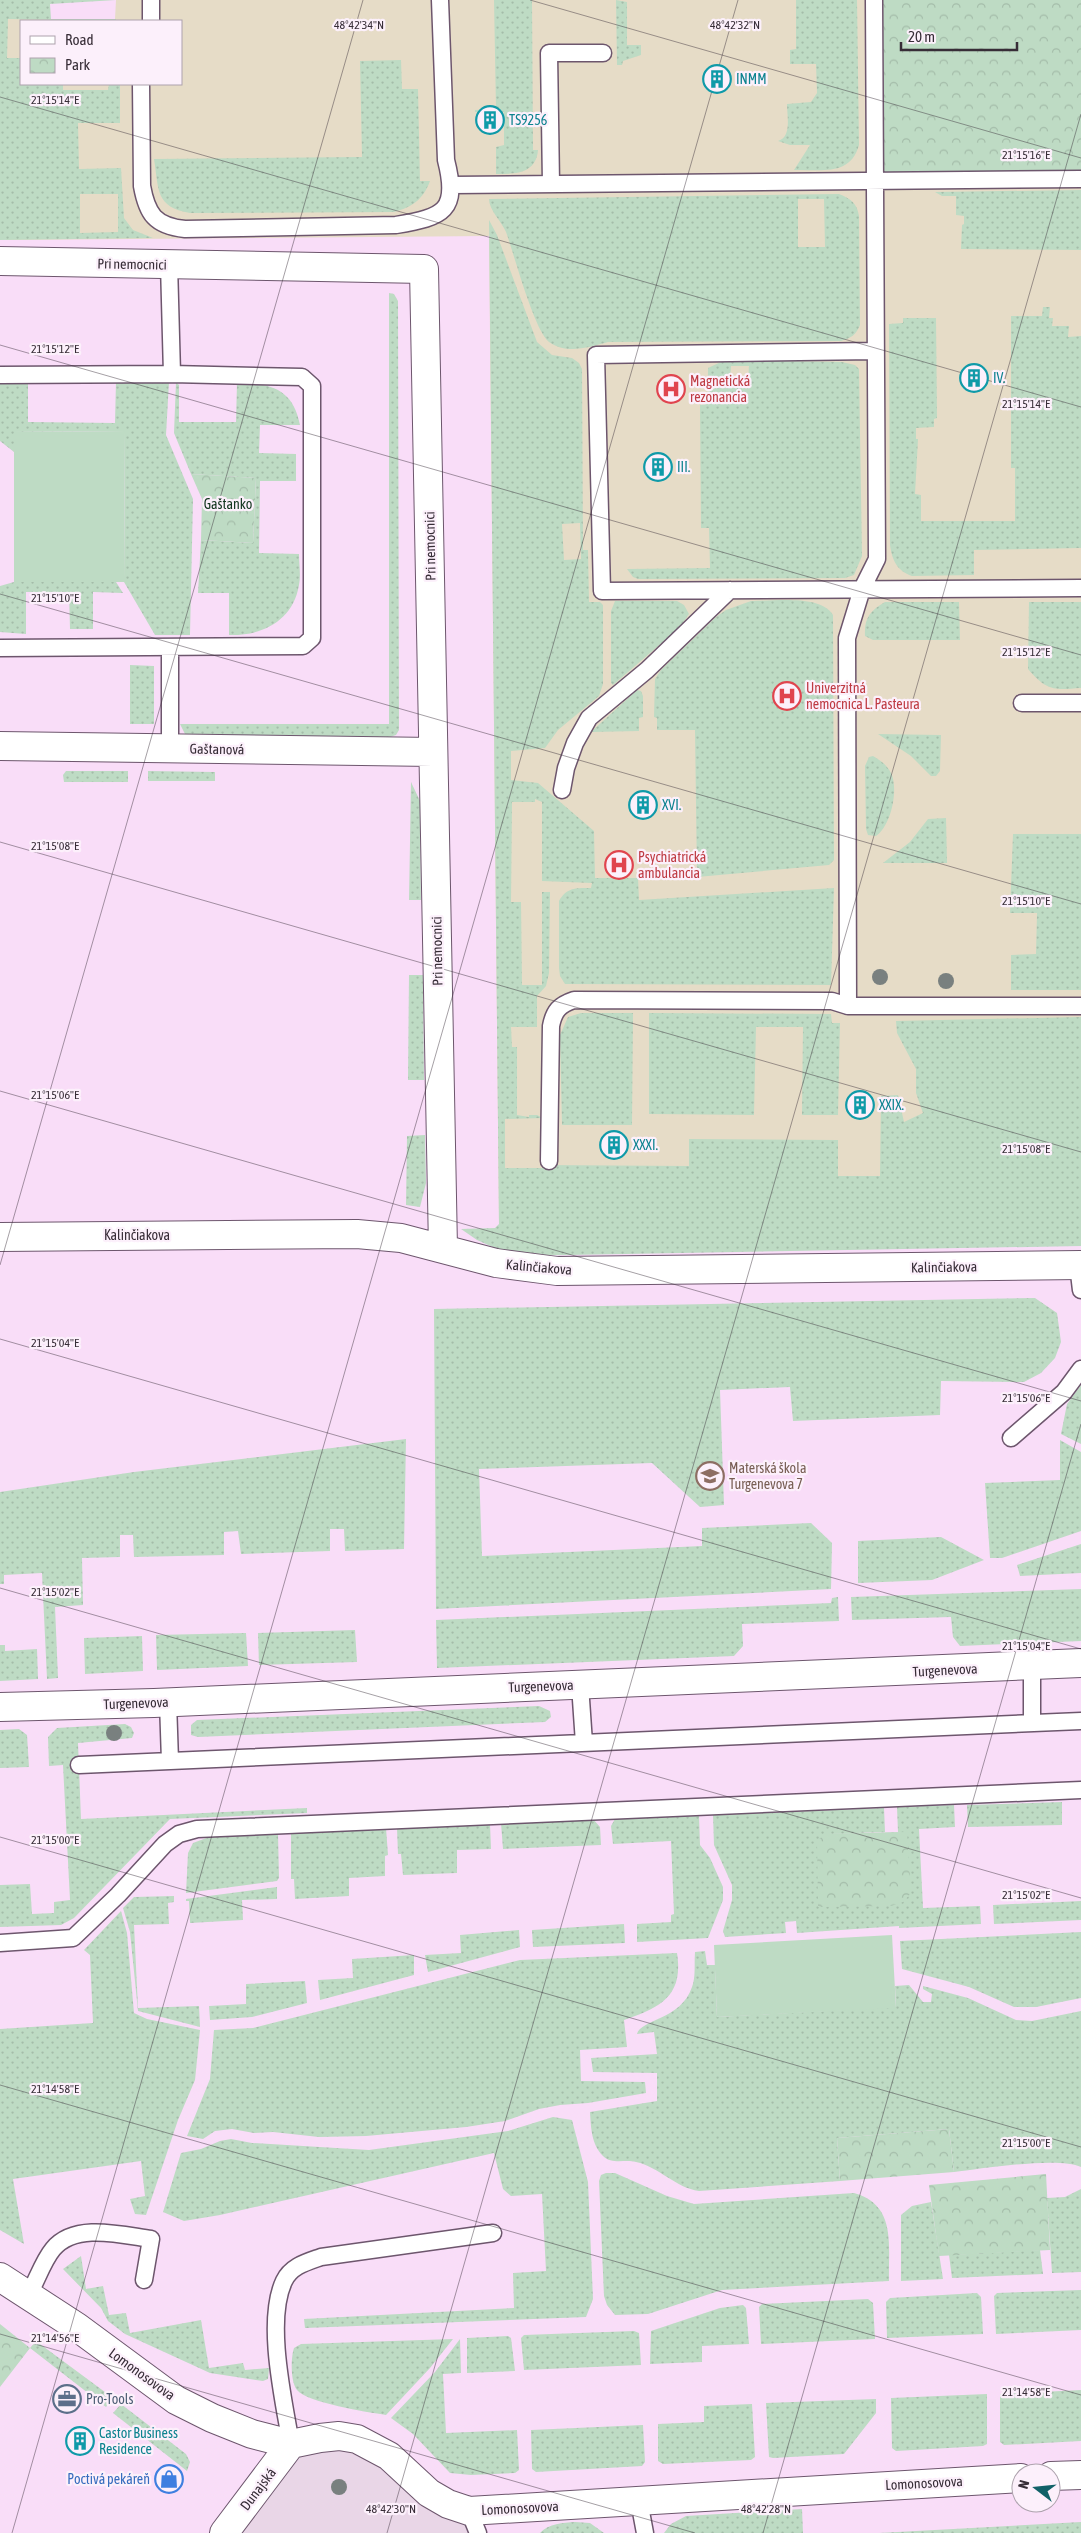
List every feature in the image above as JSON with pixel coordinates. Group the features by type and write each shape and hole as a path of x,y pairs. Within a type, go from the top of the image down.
{"street":[{"name":"Pri nemocnici","path":"0,261 424,269 443,1248"},
{"name":"Gaštanová","path":"0,746 433,752"},
{"name":"Kalinčiakova","path":"0,1237 357,1234 401,1238 496,1263 557,1271 1080,1273"},
{"name":"Turgenevova","path":"0,1707 168,1702 1081,1663"},
{"name":"Lomonosovova","path":"0,2277 29,2294 176,2400 220,2422 252,2434 291,2444 339,2436 357,2439 389,2456 429,2494 448,2504 473,2522 640,2501 1011,2479"},
{"name":"Dunajská","path":"224,2533 291,2444"},
{"path":"1061,2476 1081,2475"}],"lane":[{"path":"151,0 151,20"},
{"path":"141,85 142,186 150,214 169,228 396,226 431,218 440,213 448,204 452,185 446,160 440,0"},
{"path":"848,1006 847,638 862,588 877,559 874,351 874,0"},
{"path":"551,184 549,53 603,53"},
{"path":"452,185 875,179 1081,179"},
{"path":"169,264 172,374"},
{"path":"874,351 596,355 602,592 862,588 1081,588"},
{"path":"0,375 172,374 302,377 312,386 312,638 303,646 0,648"},
{"path":"562,790 566,768 575,743 589,718 647,670 730,590"},
{"path":"170,647 170,748"},
{"path":"1022,704 1081,703"},
{"path":"549,1161 551,1026 554,1013 562,1004 574,1000 832,1001 848,1006 1081,1006"},
{"path":"1011,1438 1064,1392 1081,1369"},
{"path":"1032,1665 1032,1723"},
{"path":"580,1685 584,1743"},
{"path":"168,1702 170,1761"},
{"path":"78,1765 1081,1720"},
{"path":"0,1943 73,1938 118,1895 165,1844 179,1834 197,1829 1081,1790"},
{"path":"29,2294 54,2248 69,2238 86,2233 106,2233 151,2239 144,2280"},
{"path":"291,2444 276,2337 278,2299 284,2280 298,2265 321,2257 493,2234"},
{"path":"640,2501 645,2533"}],"shaded area":[{"name":"Univerzitná nemocnica L. Pasteura","path":"116,0 1081,0 1081,1216 499,1224 489,236 6,240 7,19 115,19"},
{"path":"357,2439 478,2533 224,2533 291,2444"}],"green space":[{"path":"0,0 116,0 50,4 51,19 116,20 8,19 7,58 20,58 20,85 63,85 63,90 108,90 109,85 120,85 120,123 78,123 79,169 121,168 124,218 133,230 153,238 0,240","holes":["80,194 118,194 118,232 80,233"]},
{"path":"494,0 532,0 533,150 538,150 533,164 529,168 510,174 496,174 496,147 504,145 504,112 475,112 475,110 496,109"},
{"path":"616,0 627,2 627,45 641,45 641,55 623,61 622,65 617,65"},
{"path":"796,0 857,0 859,145 855,155 842,167 824,170 794,170 810,145 790,145 778,141 782,139 787,131 787,104 811,102 817,93 816,64 790,64 790,50 796,49"},
{"path":"874,0 1081,0 1081,179 875,179"},
{"path":"401,60 402,89 418,89 420,181 430,181 420,198 406,208 394,212 190,213 170,206 161,195 158,188 154,159 362,157 360,61"},
{"path":"1081,190 1081,250 961,249 964,216 956,215 956,196 942,196 935,192"},
{"path":"839,194 853,202 859,216 860,325 853,336 841,341 608,342 578,349 556,346 543,335 537,323 506,232 491,207 489,199","holes":["798,199 824,199 825,247 798,247"]},
{"path":"489,220 497,235 537,342 552,355 572,358 579,363 582,369 583,550 588,550 589,602 600,602 603,605 603,684 599,696 558,730 545,748 511,751 511,780 538,783 594,831 595,878 638,878 639,900 834,888 831,985 565,984 560,976 559,968 559,901 565,893 576,888 591,888 592,883 542,881 542,802 535,799 535,802 512,802 511,902 521,902 522,985 542,985 542,892 550,892 549,973 546,986 537,996 537,1027 511,1027 512,1047 517,1047 517,1115 529,1117 529,1115 537,1115 543,1118 505,1119 505,1168 542,1168 542,1165 689,1166 689,1139 838,1140 838,1176 880,1176 881,1096 898,1095 904,1122 923,1113 916,1093 916,1069 897,1033 896,1021 1081,1017 1081,1246 513,1256 477,1240 461,1229 495,1228 499,1224","holes":["580,523 581,559 564,560 562,524"]},
{"path":"389,293 394,294 398,301 399,730 396,735 390,737 193,737 185,734 180,724 389,724"},
{"path":"1043,307 1050,307 1049,318 1053,318 1052,326 1069,326 1068,337 1081,336 1081,548 974,550 974,575 912,576 907,574 896,564 890,545 889,324 903,323 903,318 936,318 937,418 934,419 934,427 916,428 916,439 918,439 915,494 921,495 921,521 1015,521 1015,468 1011,468 1011,316 1042,316"},
{"path":"725,360 842,362 855,365 859,369 862,556 854,575 845,578 638,579 633,577 627,569 710,568 709,528 701,528 700,405 708,404 708,368","holes":["731,366 749,366 748,383 730,383"]},
{"path":"28,381 28,422 115,423 116,381 169,382 166,435 193,499 190,635 155,635 124,582 125,431 14,432 14,452 0,441 0,382"},
{"path":"176,382 179,385 179,422 236,422 237,383 260,384 278,390 286,395 297,413 300,425 260,425 259,453 296,454 296,481 260,481 259,553 299,554 299,585 296,598 283,617 274,624 253,633 229,635 229,593 198,593 201,540 253,543 256,478 191,474 174,433"},
{"path":"125,431 124,582 14,582 14,432"},
{"name":"Gaštanko","path":"191,474 256,478 253,543 201,540 202,499"},
{"path":"14,582 116,582 123,593 93,592 93,629 70,629 69,592 26,592 26,634 0,632 0,586"},
{"path":"615,601 677,601 684,605 689,614 679,628 613,685 611,683 611,611"},
{"path":"751,601 808,601 827,608 833,615 834,860 829,865 697,877 695,730 657,730 657,718 654,717 655,679 661,670 716,617 726,610"},
{"path":"885,602 959,602 960,640 873,640 865,636 869,616"},
{"path":"1029,602 1081,602 1081,688 1051,688 1040,682 1028,669"},
{"path":"130,665 154,666 154,724 130,724"},
{"path":"637,690 641,691 643,696 643,717 639,718 639,731 591,732"},
{"path":"878,734 941,735 940,771 936,776 931,776 911,756"},
{"path":"873,756 883,763 891,773 894,788 892,807 886,824 876,836 868,835 866,829 865,766 869,757"},
{"path":"66,771 128,771 128,782 64,782 63,775"},
{"path":"148,771 215,772 215,781 148,781"},
{"path":"411,782 420,801 421,900 409,900"},
{"path":"946,818 947,863 883,863 910,842 928,819"},
{"path":"1013,834 1081,834 1081,990 1011,990 1011,955 1036,954 1037,913 1010,913"},
{"path":"409,975 423,975 424,1080 408,1080"},
{"path":"581,1013 633,1013 632,1125 562,1125 560,1035 568,1017"},
{"path":"649,1013 831,1014 832,1023 840,1023 838,1115 802,1115 803,1027 756,1027 754,1115 649,1114"},
{"path":"425,1135 426,1183 420,1207 406,1205 407,1136"},
{"path":"1035,1298 1057,1313 1061,1342 1055,1358 1041,1373 1024,1382 941,1381 940,1415 793,1421 790,1387 720,1390 724,1505 700,1507 652,1463 479,1469 482,1556 702,1546 702,1528 811,1523 832,1543 831,1589 436,1609 434,1309"},
{"path":"1081,1385 1081,1444 1061,1434 1067,1404"},
{"path":"406,1439 404,1549 345,1551 344,1529 330,1529 330,1551 241,1554 238,1531 224,1532 224,1555 134,1557 133,1535 120,1535 120,1557 82,1558 83,1605 55,1607 58,1678 47,1679 42,1573 4,1575 4,1584 0,1584 0,1492 134,1472"},
{"path":"1060,1440 1081,1452 1081,1531 1002,1558 990,1558 985,1483 1060,1480"},
{"path":"941,1537 984,1560 932,1580 858,1583 858,1541"},
{"path":"1081,1544 1081,1573 1020,1576 1017,1565"},
{"path":"1081,1589 1081,1641 960,1646 953,1637 951,1617 852,1620 851,1597"},
{"path":"838,1597 839,1621 742,1624 743,1646 734,1656 437,1668 436,1620 831,1603 832,1598"},
{"path":"355,1630 357,1662 259,1665 258,1633"},
{"path":"246,1633 248,1666 157,1670 156,1635"},
{"path":"142,1636 143,1671 85,1674 84,1638"},
{"path":"0,1645 5,1645 5,1651 37,1649 38,1679 0,1681"},
{"path":"539,1706 550,1711 551,1717 545,1722 198,1737 191,1735 191,1725 197,1720"},
{"path":"125,1724 131,1727 134,1733 132,1738 78,1743 81,1819 307,1808 307,1813 170,1819 74,1918 61,1925 0,1927 0,1885 30,1884 32,1914 54,1913 54,1902 70,1900 63,1765 49,1766 48,1737 57,1728"},
{"path":"19,1729 27,1735 29,1767 0,1768 0,1730"},
{"path":"1062,1802 1062,1825 968,1827 967,1805"},
{"path":"954,1805 955,1827 919,1829 923,1908 980,1906 981,1924 899,1928 899,1926 797,1933 796,1921 785,1922 786,1933 725,1937 723,1931 732,1900 732,1885 714,1845 713,1815 884,1808 885,1832 827,1834 906,1832 898,1832 897,1807"},
{"path":"699,1816 700,1845 710,1858 723,1887 723,1900 708,1938 637,1942 637,1924 671,1922 671,1915 674,1914 671,1841 613,1844 611,1826 615,1819"},
{"path":"593,1819 600,1827 601,1845 503,1849 501,1823"},
{"path":"490,1824 491,1849 457,1850 457,1873 403,1875 401,1854 398,1854 397,1828"},
{"path":"386,1828 388,1855 385,1856 385,1876 349,1878 349,1896 295,1899 294,1879 291,1879 291,1833"},
{"path":"907,1832 911,1893 903,1902 891,1906 818,1907 817,1840 827,1834"},
{"path":"278,1834 279,1878 277,1881 186,1893 188,1853 193,1843 209,1837"},
{"path":"277,1887 277,1899 242,1900 243,1920 190,1923 189,1901 186,1901 186,1899"},
{"path":"174,1896 174,1902 168,1903 169,1924 134,1925 138,2008 199,2006 200,2027 138,2011 130,1932 123,1908 134,1897"},
{"path":"1081,1901 1081,1920 994,1924 993,1905"},
{"path":"121,1911 127,1933 134,2013 147,2019 200,2030 195,2080 178,2120 146,2215 135,2214 130,2199 145,2196 141,2161 13,2179 24,2244 0,2230 0,2029 93,2023 90,1955 84,1950"},
{"path":"624,1924 625,1943 533,1947 532,1930"},
{"path":"519,1930 520,1947 428,1972 425,1955 461,1953 460,1935"},
{"path":"1081,1932 1081,1998 1036,2007 1014,2007 969,1987 902,1969 900,1941"},
{"path":"892,1935 896,2008 717,2017 714,1945"},
{"path":"705,1951 707,1965 715,1965 717,2017 896,2007 895,1986 909,1985 923,2002 931,2002 932,1994 923,1989 923,1986 968,1998 1016,2020 1032,2021 1081,2011 1081,2167 1070,2164 1038,2163 954,2172 949,2129 837,2138 840,2181 699,2191 683,2186 644,2165 632,2161 607,2159 599,2151 594,2141 590,2112 657,2101 657,2073 593,2072 591,2058 657,2054 654,2032 637,2034 640,2029 671,2012 687,1998 694,1979 695,1952"},
{"path":"677,1953 677,1980 673,1990 658,2005 624,2020 627,2047 580,2050 581,2081 645,2082 646,2093 588,2103 560,2105 539,2109 505,2121 466,2127 366,2136 319,2137 273,2132 254,2133 232,2129 215,2131 203,2139 187,2136 210,2079 214,2030 253,2028 520,1960"},
{"path":"414,1955 414,1975 320,2000 318,1980 353,1978 352,1959"},
{"path":"305,1981 307,2003 252,2017 210,2020 209,2006 246,2004 246,1984"},
{"path":"553,2117 572,2120 588,2182 593,2299 586,2317 305,2328 304,2319 514,2308 513,2273 546,2271 542,2194 511,2196 503,2189 494,2153 220,2215 184,2221 163,2212 181,2153 201,2149 220,2141 231,2139 252,2143 369,2150 508,2131"},
{"path":"949,2129 954,2172 840,2181 837,2138"},
{"path":"615,2173 667,2196 694,2204 854,2193 868,2199 884,2217 889,2240 889,2281 722,2290 648,2314 615,2315 607,2305 604,2296 599,2181 601,2175"},
{"path":"1046,2174 1050,2250 939,2256 929,2185"},
{"path":"1081,2189 1081,2272 1052,2273 1047,2198 1065,2197"},
{"path":"931,2202 943,2279 901,2281 901,2215 912,2206"},
{"path":"1040,2250 1043,2274 952,2278 949,2255"},
{"path":"81,2256 86,2289 103,2286 109,2315 126,2313 130,2333 201,2320 209,2368 243,2363 245,2370 269,2368 268,2379 263,2381 210,2373 125,2334 108,2321 101,2308 63,2269"},
{"path":"1081,2290 1081,2330 996,2334 994,2296 997,2293"},
{"path":"977,2293 981,2297 983,2334 887,2338 886,2302 890,2298"},
{"path":"868,2299 873,2303 875,2339 761,2344 759,2307 762,2304"},
{"path":"743,2305 746,2308 749,2344 702,2346 702,2362 650,2364 651,2331 720,2308"},
{"path":"0,2324 30,2348 0,2387"},
{"path":"634,2331 639,2333 641,2365 524,2370 521,2338 524,2335"},
{"path":"508,2336 511,2338 515,2371 467,2373 467,2338"},
{"path":"453,2339 430,2368 386,2415 313,2399 297,2390 293,2381 293,2352 294,2348 301,2344"},
{"path":"460,2339 461,2373 443,2374 446,2433 517,2430 519,2470 515,2473 471,2475 450,2473 413,2434 391,2418 435,2372"},
{"path":"36,2341 113,2398 106,2407 30,2348"},
{"path":"1081,2390 1081,2441 1004,2445 1000,2442 1000,2394"},
{"path":"987,2394 987,2444 983,2446 896,2451 892,2448 891,2398"},
{"path":"876,2399 876,2413 844,2454 769,2457 766,2403"},
{"path":"121,2404 186,2454 190,2462 187,2471 113,2413"},
{"path":"752,2404 755,2457 751,2460 663,2464 658,2461 658,2424 704,2422 704,2406"},
{"path":"643,2425 645,2462 642,2466 536,2472 532,2469 531,2430"},
{"path":"802,2509 803,2533 664,2533 671,2524 686,2516"},
{"path":"575,2522 590,2523 604,2533 540,2533 552,2525"},
{"path":"1081,2522 1081,2533 879,2533"}],"place":[{"name":"INMM","path":"717,79"},
{"name":"TS9256","path":"490,120"},
{"name":"IV.","path":"974,378"},
{"name":"Magnetická rezonancia","path":"671,389"},
{"name":"III.","path":"658,467"},
{"name":"Univerzitná nemocnica L. Pasteura","path":"787,696"},
{"name":"XVI.","path":"643,805"},
{"name":"Psychiatrická ambulancia","path":"619,865"},
{"name":"XXIX.","path":"860,1105"},
{"name":"XXXI.","path":"614,1145"},
{"name":"Materská škola Turgenevova 7","path":"710,1476"},
{"name":"Pro-Tools","path":"67,2399"},
{"name":"Castor Business Residence","path":"80,2441"},
{"name":"Poctivá pekáreň","path":"169,2479"}]}
